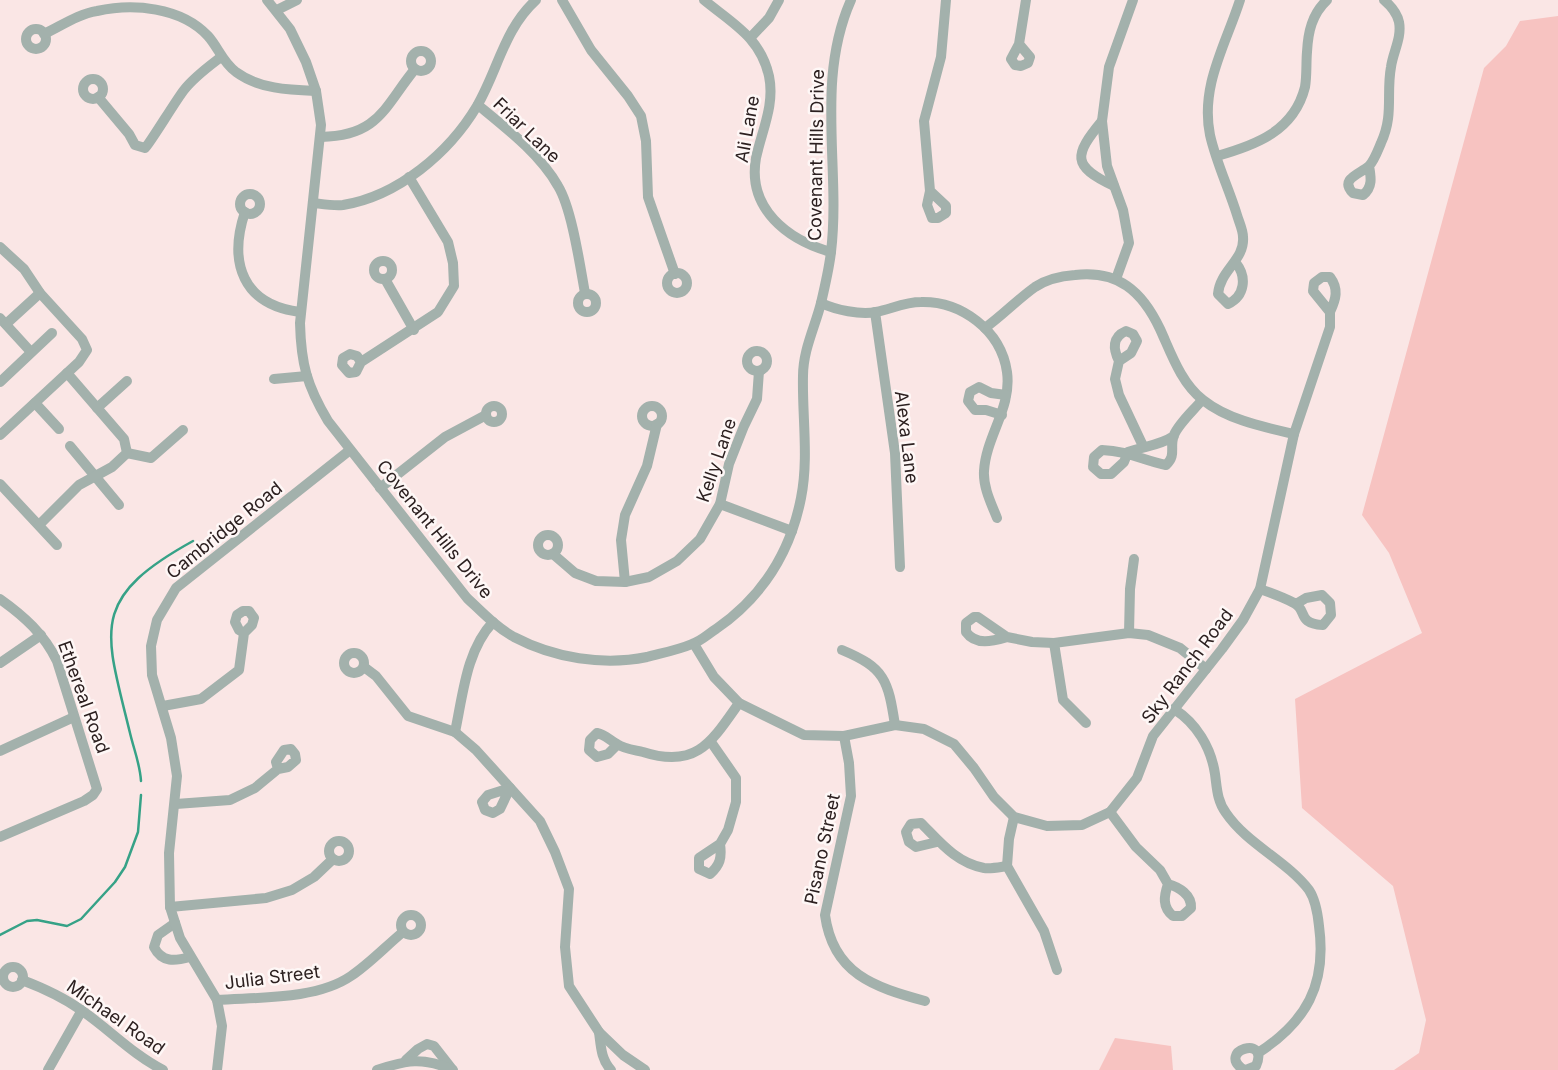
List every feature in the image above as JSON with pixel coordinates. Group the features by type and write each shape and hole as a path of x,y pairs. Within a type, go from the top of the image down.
{"street":[{"name":"Covenant Hills Drive","path":"267,0 277,10 290,29 306,62 316,91 321,137 300,312 301,356 312,395 328,421 350,450 467,598 493,622 514,636 538,647 584,660 630,660 694,644 732,617 761,590 781,557 792,531 801,498 805,455 802,374 807,346 821,303 831,252 834,214 830,128 834,52 851,0"},
{"path":"277,10 297,0"},
{"path":"313,203 342,205 376,196 409,178 434,157 461,128 478,105 508,35 524,12 536,0"},
{"path":"562,0 592,50 641,116 646,141 648,197 675,274"},
{"name":"Ali Lane","path":"704,0 750,37 764,64 770,90 767,122 755,171 760,197 776,223 790,235 800,242 831,252"},
{"path":"750,37 769,18 779,0"},
{"path":"930,191 924,121 941,57 946,0"},
{"path":"1019,44 1026,0"},
{"path":"1116,280 1128,243 1122,210 1107,166 1102,122 1109,67 1133,0"},
{"path":"1236,263 1244,238 1210,134 1209,90 1219,52 1240,0"},
{"path":"1217,156 1254,145 1271,136 1286,123 1298,105 1305,86 1309,32 1315,15 1327,0"},
{"path":"1369,166 1386,132 1390,114 1391,67 1400,31 1399,21 1392,7 1384,0"},
{"path":"44,34 96,11 126,8 154,9 183,18 208,36 221,57 236,72 260,85 290,90 316,91"},
{"path":"98,97 129,134 135,145 145,148 149,145 154,133 184,90 196,76 221,57"},
{"path":"321,137 351,133 367,126 383,113 416,69"},
{"name":"Friar Lane","path":"478,105 508,130 549,172 559,187 568,212 585,293"},
{"path":"1102,122 1084,143 1081,163 1097,178 1114,186"},
{"path":"361,362 414,330 438,312 454,286 453,263 448,242 409,178"},
{"path":"245,212 238,249 244,277 250,286 269,304 283,310 300,312"},
{"path":"0,247 24,269 40,293 82,339 87,350 79,362 0,435"},
{"path":"985,328 1036,286 1060,276 1094,273 1116,280 1134,290 1148,307 1179,370 1202,400 1255,425 1294,434"},
{"path":"386,279 414,330"},
{"path":"31,352 3,321 40,293"},
{"path":"821,303 844,310 875,312 913,302 943,304 962,311 985,328 998,347 1005,364 1006,395 1002,414 984,470 986,490 997,518"},
{"name":"Alexa Lane","path":"875,312 895,453 900,567"},
{"name":"Sky Ranch Road","path":"694,644 714,677 739,703 804,735 844,736 895,725 924,728 954,744 974,768 994,797 1014,817 1047,826 1082,825 1110,812 1137,778 1153,736 1243,620 1260,589 1294,434 1330,327 1330,312"},
{"path":"0,382 52,333"},
{"path":"1119,361 1115,379 1119,395 1143,446"},
{"name":"Kelly Lane","path":"553,554 574,573 596,581 625,582 649,577 677,561 700,539 720,504 729,464 757,399 758,371"},
{"path":"67,373 124,439 127,453"},
{"path":"274,379 307,376"},
{"path":"97,408 127,381"},
{"path":"1002,414 986,410 975,410 968,401 970,392 979,387 991,393 1006,395"},
{"path":"1174,436 1174,453 1166,465 1128,452 1143,446 1156,446 1174,436 1202,400"},
{"path":"34,403 58,429"},
{"path":"380,488 445,437 486,414"},
{"path":"625,582 621,540 625,515 647,466 657,424"},
{"path":"127,453 151,458 183,430"},
{"path":"70,446 118,505"},
{"name":"Cambridge Road","path":"217,1070 222,1026 217,1000 180,938 170,907 169,853 176,804 177,776 171,738 163,706 152,675 151,646 157,620 176,588 350,450"},
{"path":"38,525 64,498 94,476 112,467 127,453"},
{"path":"0,484 57,545"},
{"path":"720,504 792,531"},
{"path":"1129,633 1130,589 1134,559"},
{"path":"1260,589 1296,604"},
{"name":"Ethereal Road","path":"0,599 28,620 48,643 56,660 96,780 97,789 93,795 0,837"},
{"path":"455,732 471,659 478,643 493,622"},
{"path":"163,706 201,699 239,670 244,633"},
{"path":"1007,637 1054,644 1129,633 1148,635 1180,648 1206,668"},
{"path":"0,663 41,635"},
{"path":"1054,644 1063,700 1086,723"},
{"path":"842,650 866,660 880,673 890,693 895,725"},
{"path":"364,667 376,676 408,716 455,732 476,750 540,821 569,888 566,947 569,986 599,1032 623,1055 645,1070"},
{"path":"617,745 664,759 687,757 711,742 739,703"},
{"path":"1174,709 1186,717 1210,752 1217,794 1226,814 1263,850 1293,873 1310,892 1318,918 1322,947 1318,976 1310,1000 1294,1026 1277,1041 1258,1053"},
{"path":"0,751 74,717"},
{"name":"Pisano Street","path":"844,736 850,763 851,796 826,906 825,915 828,935 842,960 860,977 893,992 925,1001"},
{"path":"711,742 736,778 736,802 728,830 720,844"},
{"path":"176,804 230,800 255,788 278,769"},
{"path":"1110,812 1136,847 1160,870 1168,884"},
{"path":"1014,817 1009,839 1008,866 1044,931 1057,970"},
{"path":"937,842 961,860 985,868 1008,866"},
{"path":"170,907 266,898 292,890 314,877 333,859"},
{"path":"175,923 158,935 154,947 163,958 171,960 190,957"},
{"name":"Julia Street","path":"217,1000 317,992 351,976 403,932"},
{"name":"Michael Road","path":"22,980 48,990 82,1010 157,1069"},
{"path":"48,1070 82,1010"},
{"path":"599,1032 601,1054 611,1070"},
{"path":"377,1070 406,1060 418,1048 427,1044 434,1046 453,1070"},
{"path":"1244,1047 1252,1048 1258,1053 1259,1060 1256,1066 1245,1070 1238,1066 1236,1059 1238,1051 1244,1047"},
{"path":"406,1060 438,1064 453,1070"}],"shaded area":[{"path":"1558,16 1558,1070 1394,1070 1419,1053 1426,1020 1393,886 1302,808 1295,699 1422,633 1389,553 1362,515 1484,68 1506,46 1520,21"},
{"path":"1115,1038 1171,1046 1173,1070 1099,1070"}],"waterway":[{"path":"141,781 115,668 111,642 113,620 120,600 135,581 159,562 193,541"},
{"path":"0,935 27,921 37,920 67,926 81,919 115,882 125,867 138,832 141,795"}]}
